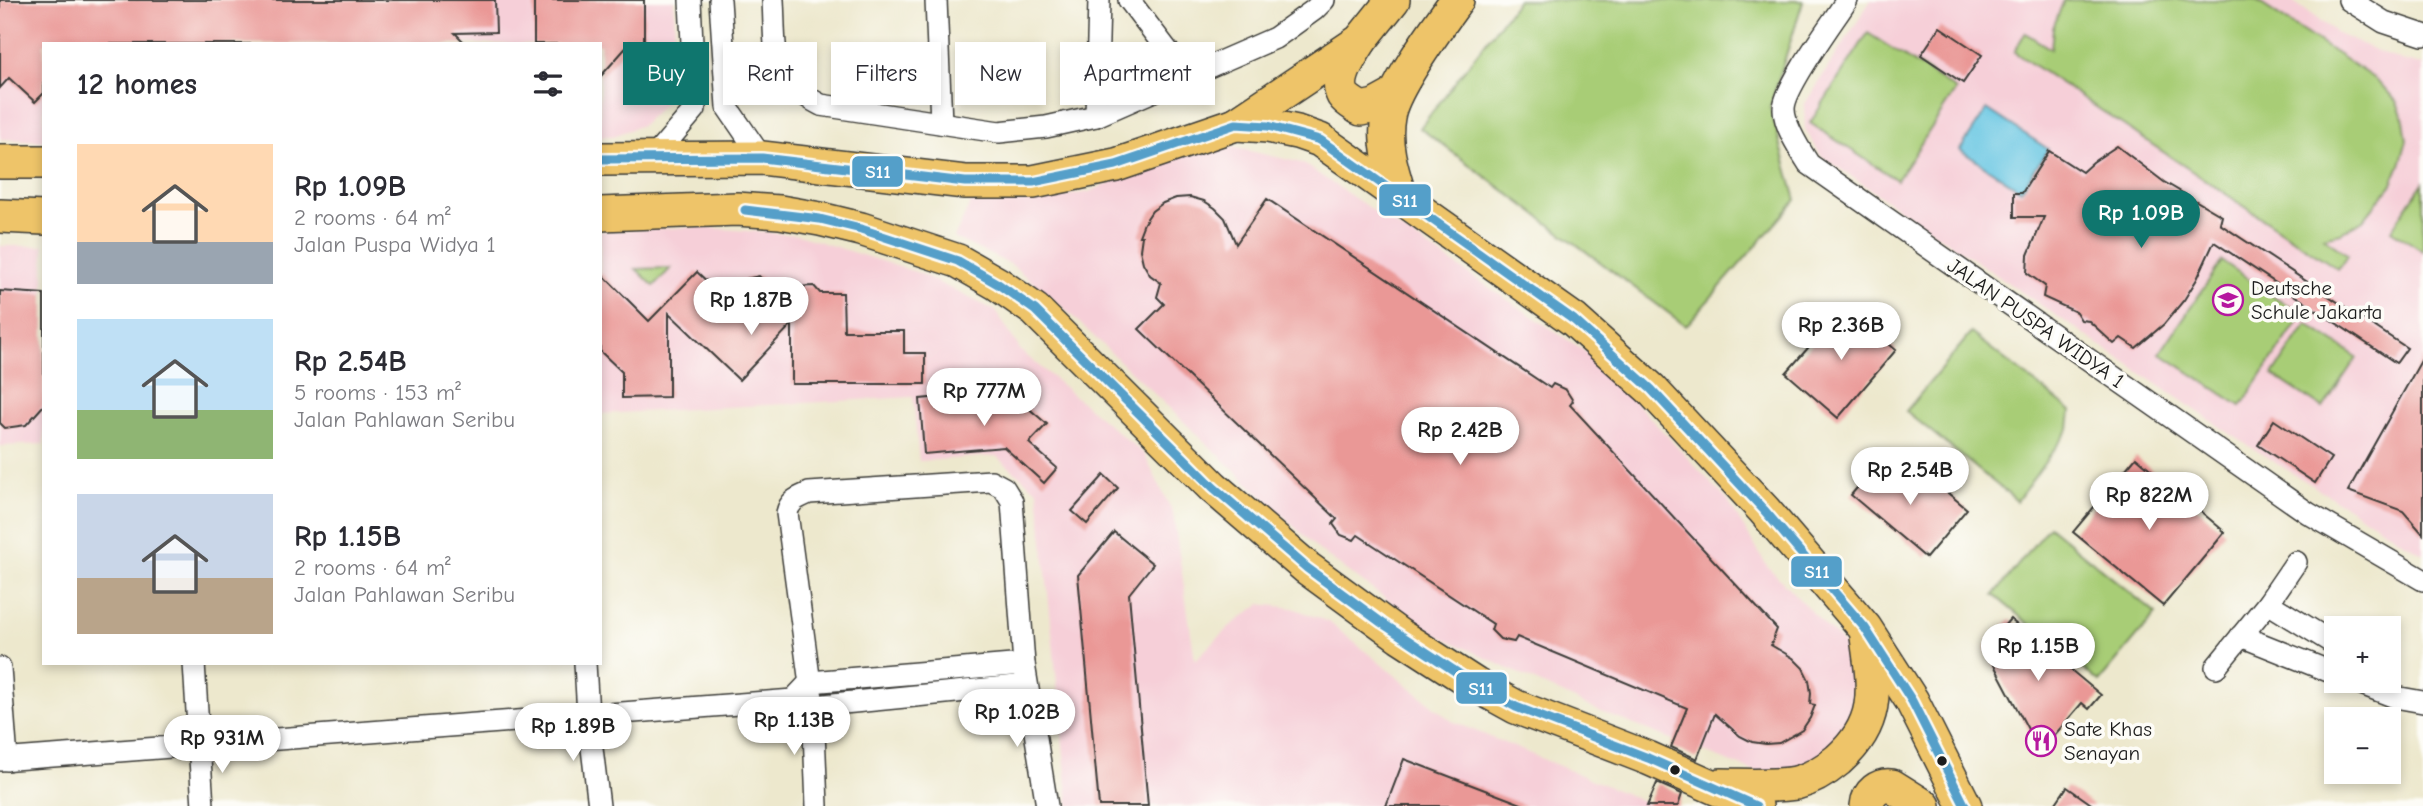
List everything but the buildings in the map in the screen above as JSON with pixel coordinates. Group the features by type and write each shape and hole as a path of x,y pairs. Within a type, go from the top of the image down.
{"main road":[{"path":"1393,0 1360,41 1345,68 1341,88 1344,97 1361,109 1375,106 1395,95"},
{"path":"1400,197 1390,160 1388,115 1395,95 1457,0"},
{"path":"602,159 762,158 965,182 1033,182 1116,165 1236,124 1360,41"},
{"path":"1236,124 1268,126 1320,140 1574,320 1651,389 1764,510 1865,628 1912,701 1965,806"},
{"path":"0,162 42,162"},
{"path":"602,214 737,209 780,212 862,229 958,261 1035,310 1213,487 1307,568 1382,623 1476,685 1516,707 1648,758 1756,806"},
{"path":"0,216 42,218"},
{"path":"1709,785 1773,785 1798,782 1813,777 1854,746 1868,720 1872,696 1865,628"},
{"path":"1867,806 1872,793 1887,785 1924,806"}],"street":[{"path":"654,157 695,109 690,0"},
{"path":"720,0 727,107 762,158"},
{"path":"774,0 776,58 786,80 804,96 821,104 999,132 1046,127 1096,117 1123,105"},
{"path":"936,0 940,123"},
{"path":"1096,117 1099,0"},
{"path":"1129,0 1161,42"},
{"name":"JALAN PUSPA WIDYA 1","path":"1847,0 1791,88 1784,109 1792,136 1809,164 2308,513 2423,580"},
{"path":"2349,0 2384,22 2423,35"},
{"path":"1215,64 1275,38 1315,3"},
{"path":"817,806 803,703 810,681 787,513 793,500 809,493 991,481 1004,488 1012,501 1026,675 1047,806"},
{"path":"2216,667 2268,603 2296,562"},
{"path":"2268,603 2324,638"},
{"path":"2241,636 2324,669"},
{"path":"194,665 203,806"},
{"path":"585,665 599,806"},
{"path":"0,668 4,760 588,715 803,703 1026,675"},
{"path":"810,681 1026,675"},
{"path":"2401,687 2420,701"},
{"path":"2385,693 2420,701"}],"shaded area":[{"path":"0,0 674,0 675,42 623,42 623,105 663,105 642,125 613,136 602,136 602,42 42,42 42,141 0,139"},
{"name":"Deutsche Schule Jakarta","path":"1871,0 2291,0 2340,35 2399,60 2423,65 2423,554 2244,443 1821,156 1805,129 1804,105"},
{"path":"1232,147 1302,163 1592,356 1728,501 1767,566 1853,654 1853,721 1815,762 1763,775 1596,710 1433,633 1322,553 1068,312 1012,265 954,238 971,202 1022,202 1089,192 1163,159"},
{"path":"700,227 798,235 919,273 996,311 1021,351 1144,454 1173,513 1195,660 1229,627 1260,604 1293,608 1329,622 1452,721 1655,806 1069,806 1038,491 996,456 919,461 913,397 602,414 602,231"},
{"path":"0,246 42,246 42,444 0,446"}],"green space":[{"path":"1518,0 1803,1 1770,107 1796,200 1686,326 1420,128"},
{"path":"2064,0 2255,0 2378,81 2397,102 2404,120 2407,140 2392,184 2363,220 2341,233 2324,237 2348,255 2338,269 2014,52 2025,33 2051,49 2053,28"},
{"path":"1868,33 1956,90 1897,180 1810,123"},
{"path":"2423,183 2423,251 2391,230"},
{"path":"2222,261 2302,315 2241,406 2160,353"},
{"path":"671,268 654,286 636,269"},
{"path":"2307,324 2357,357 2323,408 2273,375"},
{"path":"1971,333 2071,411 2069,429 2017,501 1906,411"},
{"path":"2049,526 2156,614 2099,682 1994,595"}],"water":[{"path":"1987,109 2048,149 2021,190 1960,150"}],"transit line":[{"name":"S11","path":"602,159 762,158 965,182 1033,182 1116,165 1236,124 1268,126 1320,140 1574,320 1651,389 1764,510 1865,628 1912,701 1965,806"},
{"name":"S11","path":"745,210 820,219 861,229 958,261 998,284 1035,310 1213,487 1307,568 1382,623 1476,685 1516,707 1648,758 1756,806"}],"place":[{"name":"Deutsche Schule Jakarta","path":"2228,300"},
{"name":"Sate Khas Senayan","path":"2041,741"}]}
